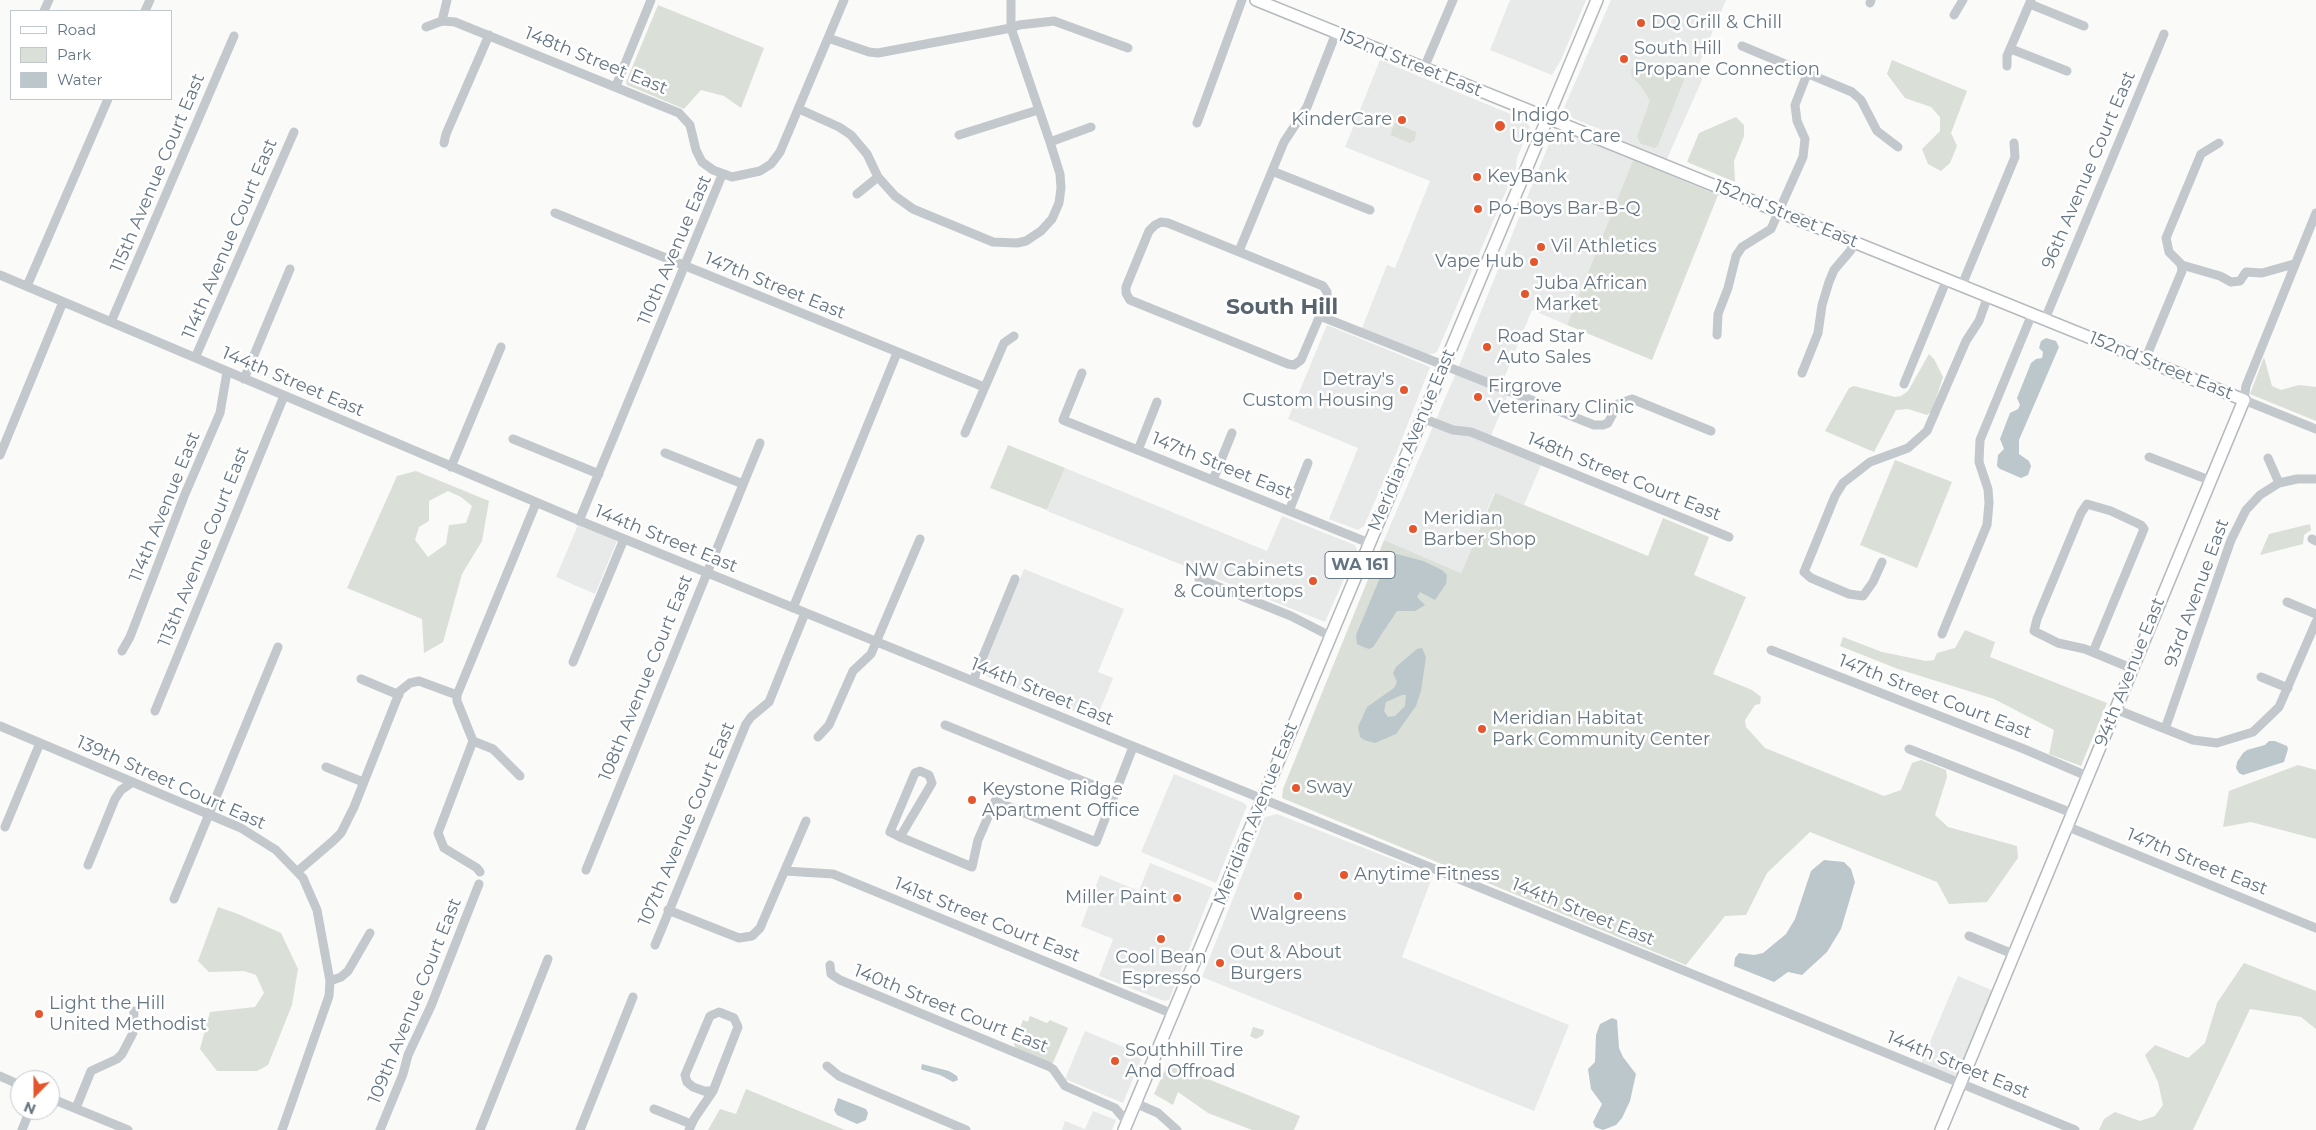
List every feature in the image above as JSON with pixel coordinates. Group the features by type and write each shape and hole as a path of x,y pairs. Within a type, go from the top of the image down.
{"main road":[{"name":"152nd Street East","path":"1256,0 2244,400"},
{"name":"Meridian Avenue East","path":"1126,1126 1598,0"},
{"name":"94th Avenue East","path":"1941,1130 2209,480 2244,400"}],"street":[{"path":"426,26 442,21 447,0"},
{"path":"616,86 651,0"},
{"name":"110th Avenue East","path":"579,521 722,175 732,177 747,176 760,171 771,164 780,152 844,0"},
{"path":"799,109 829,122 851,135 867,154 878,177 895,196 913,209 993,242 1017,243 1026,241 1047,225 1059,203 1060,174 1011,28 1011,0"},
{"path":"1197,123 1242,0"},
{"path":"1424,68 1453,0"},
{"path":"1954,15 1963,0"},
{"path":"2006,66 2007,56 2030,2 2084,26"},
{"name":"148th Street East","path":"442,21 455,22 616,86 682,115 690,125 696,150 702,162 722,175"},
{"path":"828,38 869,52 878,53 1019,25 1054,21 1128,48"},
{"path":"1239,251 1290,131 1307,107 1336,33"},
{"name":"96th Avenue Court East","path":"2045,319 2164,34"},
{"name":"115th Avenue Court East","path":"111,322 234,36"},
{"path":"444,143 446,134 489,36"},
{"path":"1742,46 1856,95 1863,104 1875,128 1898,147"},
{"path":"2011,48 2067,71"},
{"path":"1717,335 1718,314 1728,288 1736,256 1742,247 1771,229 1781,211 1805,151 1805,139 1797,121 1795,109 1807,74"},
{"path":"27,286 108,100"},
{"path":"959,135 1038,110"},
{"path":"1050,142 1091,127"},
{"name":"114th Avenue Court East","path":"195,358 294,132"},
{"path":"1962,285 2015,157 2014,143"},
{"path":"2219,143 2204,151 2198,160 2166,238 2169,252 2182,265 2220,276 2231,282 2240,280 2246,272 2262,273 2294,264"},
{"path":"1272,171 1370,210"},
{"path":"858,194 878,177"},
{"name":"147th Street East","path":"555,213 984,388"},
{"name":"94th Avenue East","path":"2244,400 2246,386 2316,213"},
{"path":"1157,223 1168,223 1239,251 1318,283 1325,289 1327,299 1303,358 1296,364 1288,364 1133,302 1127,296 1126,287 1146,239 1152,227 1157,223"},
{"path":"1802,373 1818,333 1822,305 1829,282 1834,270 1851,250 1854,241"},
{"path":"2145,360 2182,271 2182,265"},
{"path":"244,379 290,269"},
{"name":"144th Street East","path":"0,275 579,521 2074,1130"},
{"path":"1904,384 1947,279"},
{"path":"1882,562 1874,582 1863,596 1849,594 1811,578 1804,572 1832,504 1843,483 1870,462 1908,448 1926,431 1988,296"},
{"path":"0,456 63,302"},
{"path":"1942,634 1987,525 1989,503 1986,482 1979,462 1980,440 2032,314"},
{"path":"1320,316 1594,425 1608,423 1618,404 1632,400 1711,431"},
{"path":"965,433 1004,344 1014,336"},
{"path":"451,467 501,347"},
{"path":"793,608 897,353"},
{"name":"114th Avenue East","path":"122,651 130,638 185,494 220,413 227,372"},
{"name":"147th Street East","path":"1082,373 1064,420 1369,543"},
{"name":"113th Avenue Court East","path":"155,711 284,396"},
{"name":"152nd Street East","path":"2244,400 2316,428"},
{"path":"1138,450 1157,402"},
{"name":"148th Street Court East","path":"1422,418 1453,430 1471,432 1729,537"},
{"path":"1213,480 1232,433"},
{"path":"514,439 599,474"},
{"name":"108th Avenue Court East","path":"586,870 760,443"},
{"path":"664,453 743,484"},
{"path":"2149,456 2209,480"},
{"path":"2268,458 2279,482 2296,479 2316,479"},
{"path":"1289,511 1308,462"},
{"name":"93rd Avenue East","path":"2166,729 2231,540 2246,510 2260,495 2279,482"},
{"path":"520,776 493,749 474,741 457,701 457,695 536,503"},
{"path":"2094,652 2144,528 2142,525 2111,511 2087,504 2080,514 2034,630 2058,643 2094,652 2131,668"},
{"path":"573,662 624,539"},
{"path":"818,737 829,725 853,671 871,654 920,539"},
{"path":"973,681 1014,579"},
{"path":"1199,579 1290,616 1330,636"},
{"path":"2287,602 2316,614"},
{"name":"107th Avenue Court East","path":"655,945 746,724 751,717 769,702 806,613"},
{"path":"2115,709 2193,740 2217,743 2253,732 2279,707 2316,622"},
{"path":"174,899 278,647"},
{"name":"147th Street Court East","path":"1771,650 2024,749 2087,776"},
{"path":"2261,677 2288,688"},
{"path":"361,679 399,694"},
{"path":"298,871 333,841 340,832 399,694 407,684 417,681 457,695"},
{"path":"945,725 1115,794"},
{"name":"139th Street Court East","path":"0,726 209,814 256,836 276,850 298,871 307,884 317,910 330,981 326,1011 282,1130"},
{"path":"474,741 438,828 439,841 444,848 480,872"},
{"path":"5,827 40,743"},
{"path":"900,837 932,784 931,778 925,772 915,773 890,832 900,837 972,867 978,840 995,801 1096,842 1134,747"},
{"path":"1909,749 2072,813"},
{"path":"326,767 363,782"},
{"path":"88,865 114,799 121,790 133,782"},
{"path":"668,910 739,938 751,936 760,928 806,821"},
{"name":"147th Street East","path":"2066,826 2316,928"},
{"name":"141st Street Court East","path":"785,871 833,874 1173,1014"},
{"name":"109th Avenue Court East","path":"380,1130 403,1074 408,1055 431,1006 479,884"},
{"path":"330,981 341,977 348,971 370,933"},
{"path":"1969,936 2013,954"},
{"path":"480,1130 548,958"},
{"name":"140th Street Court East","path":"830,965 831,974 840,980 1048,1066 1070,1089 1115,1108 1134,1105 1158,1113 1177,1130"},
{"path":"580,1130 634,997"},
{"path":"76,1108 91,1071 117,1059 122,1054 133,1032 134,1011"},
{"path":"654,1109 690,1127 713,1091 738,1027 734,1018 719,1012 710,1016 685,1075 687,1082 693,1087 704,1091 713,1091"},
{"path":"827,1066 839,1076 966,1130"},
{"path":"60,1102 128,1130"},
{"name":"140th Street Court East","path":"1115,1108 1126,1126"}],"shaded area":[{"path":"1510,0 1586,0 1561,60 1552,75 1490,50"},
{"path":"1611,0 1726,0 1699,64 1702,80 1666,161 1628,144 1615,135 1574,119 1564,108"},
{"path":"1380,60 1525,120 1530,127 1517,158 1516,168 1437,352 1432,354 1426,354 1362,328 1387,265 1395,268 1430,181 1345,147"},
{"path":"1561,131 1633,160 1567,325 1532,310 1502,383 1511,387 1488,443 1541,465 1524,505 1494,493 1461,573 1384,540 1459,366 1552,136"},
{"path":"1327,325 1430,367 1398,449 1364,526 1358,530 1329,519 1358,448 1288,419"},
{"path":"1065,468 1267,551 1282,516 1355,545 1357,550 1325,622 1047,511"},
{"path":"578,525 617,541 595,594 556,577"},
{"path":"1024,569 1124,609 1098,672 1113,678 1096,720 981,674"},
{"path":"1174,774 1244,803 1247,806 1216,883 1141,852"},
{"path":"1277,814 1433,875 1402,957 1569,1025 1534,1111 1202,977 1265,817"},
{"path":"1150,863 1213,888 1169,1000 1164,1001 1099,976 1113,939 1081,926 1100,875 1139,891"},
{"path":"1958,976 1994,991 1959,1074 1954,1076 1921,1063"},
{"path":"1085,1031 1143,1055 1123,1103 1065,1079"},
{"path":"1093,1111 1116,1120 1112,1130 1062,1130 1065,1121 1085,1129"}],"green space":[{"path":"658,5 764,48 741,108 724,96 701,90 684,109 627,85 626,82"},
{"path":"1641,59 1682,77 1684,80 1658,145 1655,148 1641,144 1637,137 1650,101 1641,86 1632,77 1631,71 1636,60"},
{"path":"1892,60 1967,91 1951,133 1957,146 1950,163 1941,171 1928,164 1922,149 1940,131 1940,117 1931,107 1905,98 1887,74"},
{"path":"1736,117 1744,125 1744,136 1734,161 1735,182 1687,162 1699,133"},
{"path":"1395,123 1416,132 1415,140 1410,143 1390,135"},
{"path":"1633,160 1718,195 1652,360 1567,325"},
{"path":"1929,354 1934,359 1943,377 1932,411 1927,415 1908,409 1896,410 1874,452 1825,431 1849,388 1854,386 1895,397 1901,396 1908,391"},
{"path":"2264,357 2272,386 2281,390 2299,385 2316,387 2316,421 2250,394"},
{"path":"1008,445 1065,468 1047,510 990,488"},
{"path":"1895,460 1952,482 1917,568 1860,545"},
{"path":"416,471 489,501 482,541 462,574 443,642 424,653 422,619 347,588 397,476","holes":["448,491 461,497 472,506 466,523 449,525 446,544 428,557 415,540 419,527 429,521 429,501"]},
{"path":"1495,493 1648,556 1663,518 1709,537 1694,575 1746,597 1713,674 1752,690 1761,697 1760,704 1755,705 1745,720 1746,727 1765,748 1884,796 1901,790 1912,763 1921,760 1946,770 1947,777 1935,815 1948,827 2017,846 2018,858 1987,902 1949,904 1937,882 1810,832 1767,873 1746,915 1725,916 1686,965 1282,798 1283,789 1384,540 1461,573"},
{"path":"2310,524 2311,530 2304,535 2303,544 2260,555 2269,534"},
{"path":"1965,630 1995,642 1990,657 2107,703 2081,766 2049,754 2054,730 1994,699 1898,669 1840,646 1843,637 1882,652 1926,661 1934,660 1937,653 1955,648"},
{"path":"2298,765 2316,770 2316,839 2251,822 2223,827 2229,791"},
{"path":"218,907 281,933 298,969 292,1005 268,1065 257,1071 217,1071 200,1049 210,1012 255,1007 264,993 256,975 244,971 209,972 198,961"},
{"path":"2244,963 2316,991 2316,1029 2301,1017 2250,1009 2193,1130 2099,1130 2104,1119 2115,1112 2140,1121 2155,1116 2163,1105 2158,1082 2145,1055 2155,1045 2188,1058 2205,1043 2217,1003"},
{"path":"1030,1016 1047,1023 1050,1020 1068,1028 1052,1065 1018,1051 1015,1047 1014,1044 1023,1020 1028,1022"},
{"path":"1253,1027 1264,1030 1263,1035 1256,1039 1250,1036"},
{"path":"1168,1063 1300,1116 1294,1130 1252,1130 1208,1113 1178,1092 1173,1105 1154,1094"},
{"path":"746,1089 845,1130 708,1130 720,1109 736,1114"}],"water":[{"path":"2046,338 2056,341 2059,347 2019,440 2019,454 2029,461 2031,466 2028,475 2021,478 1997,466 1998,455 2004,449 2000,439 2010,413 2018,409 2020,405 2017,398 2031,363 2036,359 2042,358 2043,352 2039,348 2041,341"},
{"path":"1397,554 1423,561 1442,570 1447,575 1446,584 1435,600 1420,592 1417,597 1425,605 1415,611 1397,611 1373,647 1369,649 1357,644 1356,635 1387,561 1391,556"},
{"path":"1422,648 1426,657 1421,691 1416,706 1396,734 1375,743 1364,740 1360,737 1358,727 1367,707 1394,688 1397,682 1393,673 1396,667 1417,649","holes":["1406,695 1405,706 1395,716 1388,717 1384,711 1386,702"]},
{"path":"2269,741 2275,741 2287,746 2288,749 2284,762 2243,775 2239,773 2236,768 2237,762 2243,753 2265,745"},
{"path":"1824,860 1844,862 1851,869 1855,882 1841,929 1827,952 1802,975 1788,972 1774,982 1734,966 1735,958 1739,953 1754,955 1763,953 1786,934 1795,919 1811,871"},
{"path":"1612,1018 1617,1020 1619,1048 1623,1057 1636,1074 1630,1101 1622,1118 1616,1125 1603,1130 1595,1127 1593,1122 1602,1104 1591,1089 1588,1069 1595,1062 1596,1035 1600,1024"},
{"path":"922,1064 949,1071 957,1076 958,1080 953,1082 940,1075 923,1070 921,1069"},
{"path":"838,1098 866,1109 868,1113 866,1120 857,1124 837,1115 834,1110"}],"place":[{"name":"DQ Grill & Chill","path":"1641,23"},
{"name":"South Hill Propane Connection","path":"1624,59"},
{"name":"KinderCare","path":"1402,120"},
{"name":"Indigo Urgent Care","path":"1500,126"},
{"name":"KeyBank","path":"1477,177"},
{"name":"Po-Boys Bar-B-Q","path":"1478,209"},
{"name":"Vil Athletics","path":"1541,247"},
{"name":"Vape Hub","path":"1534,262"},
{"name":"Juba African Market","path":"1525,294"},
{"name":"Road Star Auto Sales","path":"1487,347"},
{"name":"Detray's Custom Housing","path":"1404,390"},
{"name":"Firgrove Veterinary Clinic","path":"1478,397"},
{"name":"Meridian Barber Shop","path":"1413,529"},
{"name":"NW Cabinets & Countertops","path":"1313,581"},
{"name":"Meridian Habitat Park Community Center","path":"1482,729"},
{"name":"Sway","path":"1296,788"},
{"name":"Keystone Ridge Apartment Office","path":"972,800"},
{"name":"Anytime Fitness","path":"1344,875"},
{"name":"Walgreens","path":"1298,896"},
{"name":"Miller Paint","path":"1177,898"},
{"name":"Cool Bean Espresso","path":"1161,939"},
{"name":"Out & About Burgers","path":"1220,963"},
{"name":"Light the Hill United Methodist","path":"39,1014"},
{"name":"Southhill Tire And Offroad","path":"1115,1061"}],"district":[{"name":"South Hill","path":"1282,308"}]}
